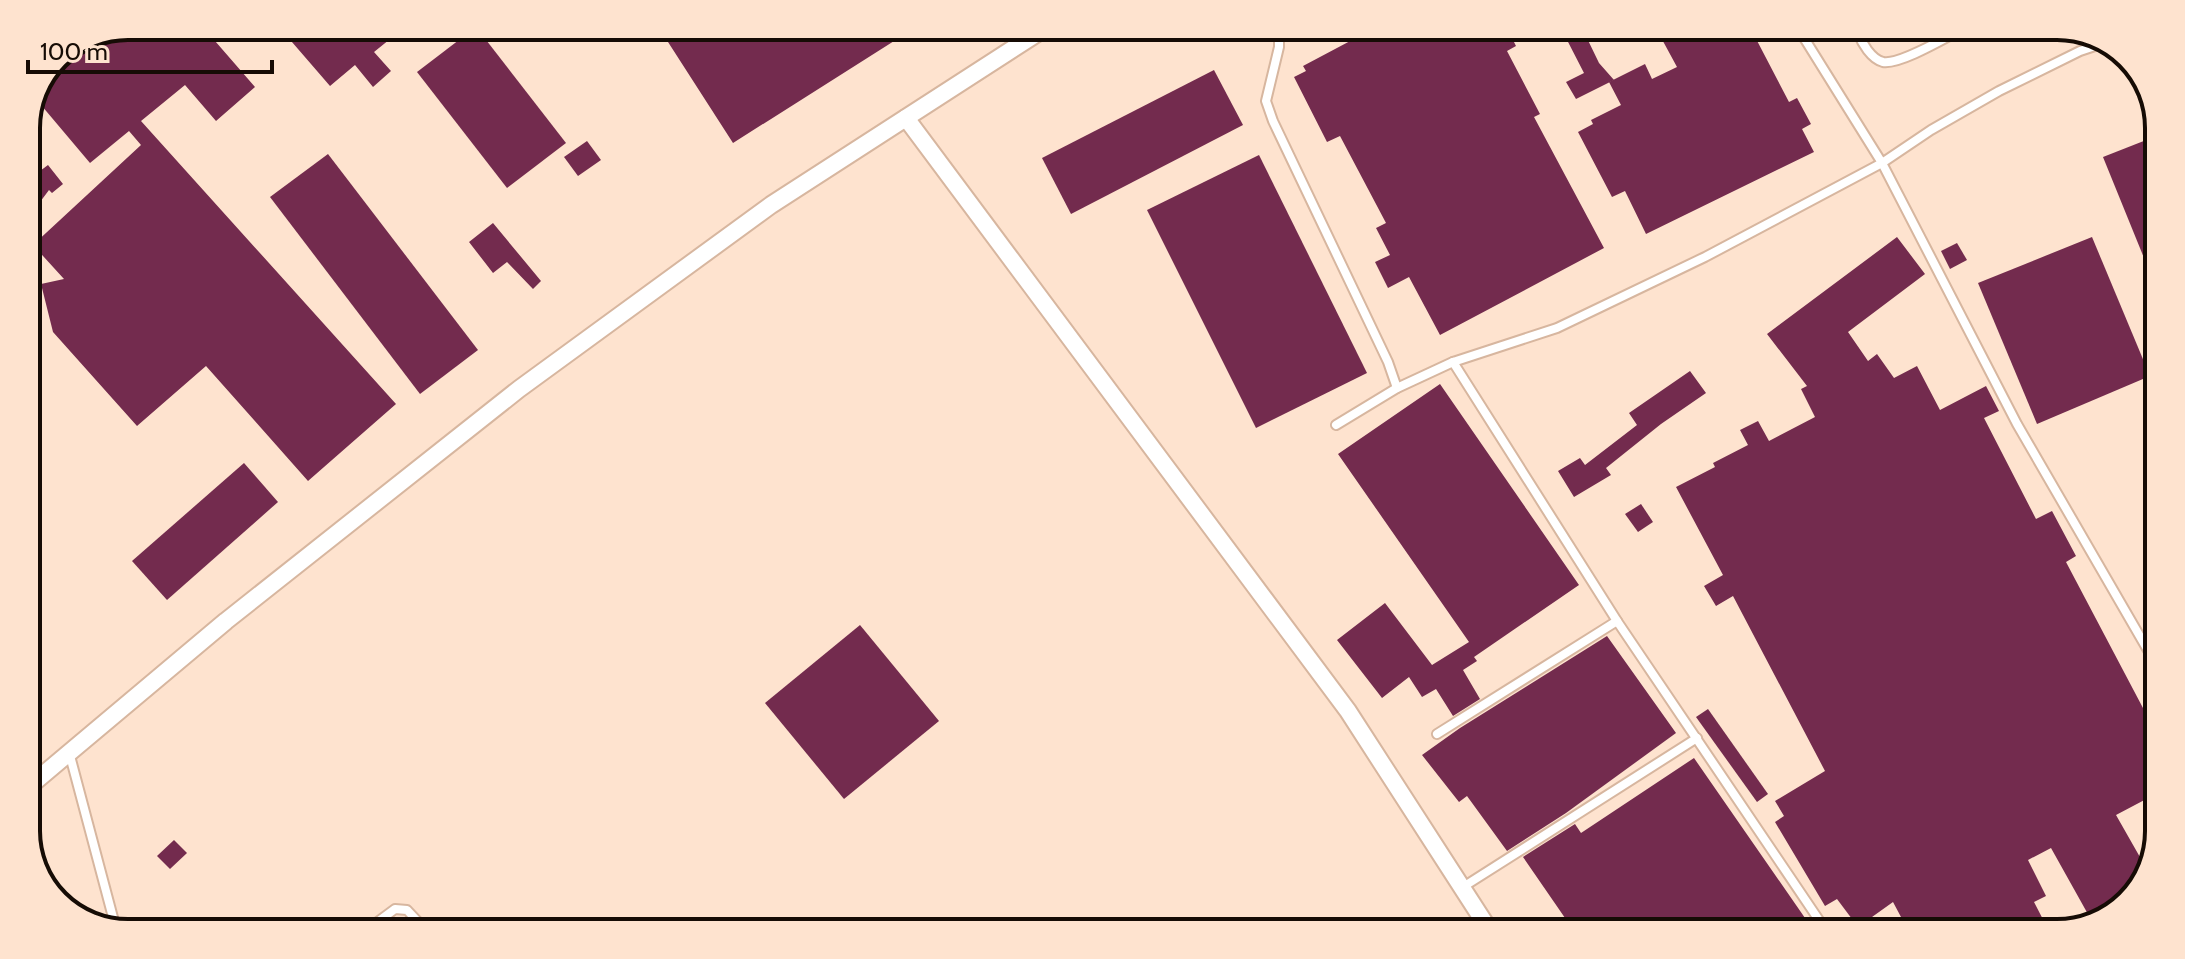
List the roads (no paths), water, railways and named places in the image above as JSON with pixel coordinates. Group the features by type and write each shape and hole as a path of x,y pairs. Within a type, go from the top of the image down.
{"street":[{"path":"40,777 226,621 519,389 771,205 1027,40"},
{"path":"906,118 1348,711 1483,919"}],"lane":[{"path":"1279,40 1266,101 1388,362 1397,388"},
{"path":"1805,40 1882,163 2017,424 2145,640"},
{"path":"1863,40 1876,59 1885,63 1940,40"},
{"path":"1336,425 1397,388 1453,362 1557,328 1705,257 1882,163 1931,130 1999,91 2091,47"},
{"path":"1453,362 1617,621 1818,919"},
{"path":"1437,734 1617,621"},
{"path":"1463,887 1697,738"},
{"path":"69,752 113,917"},
{"path":"381,919 395,909 407,910 415,919"}]}
